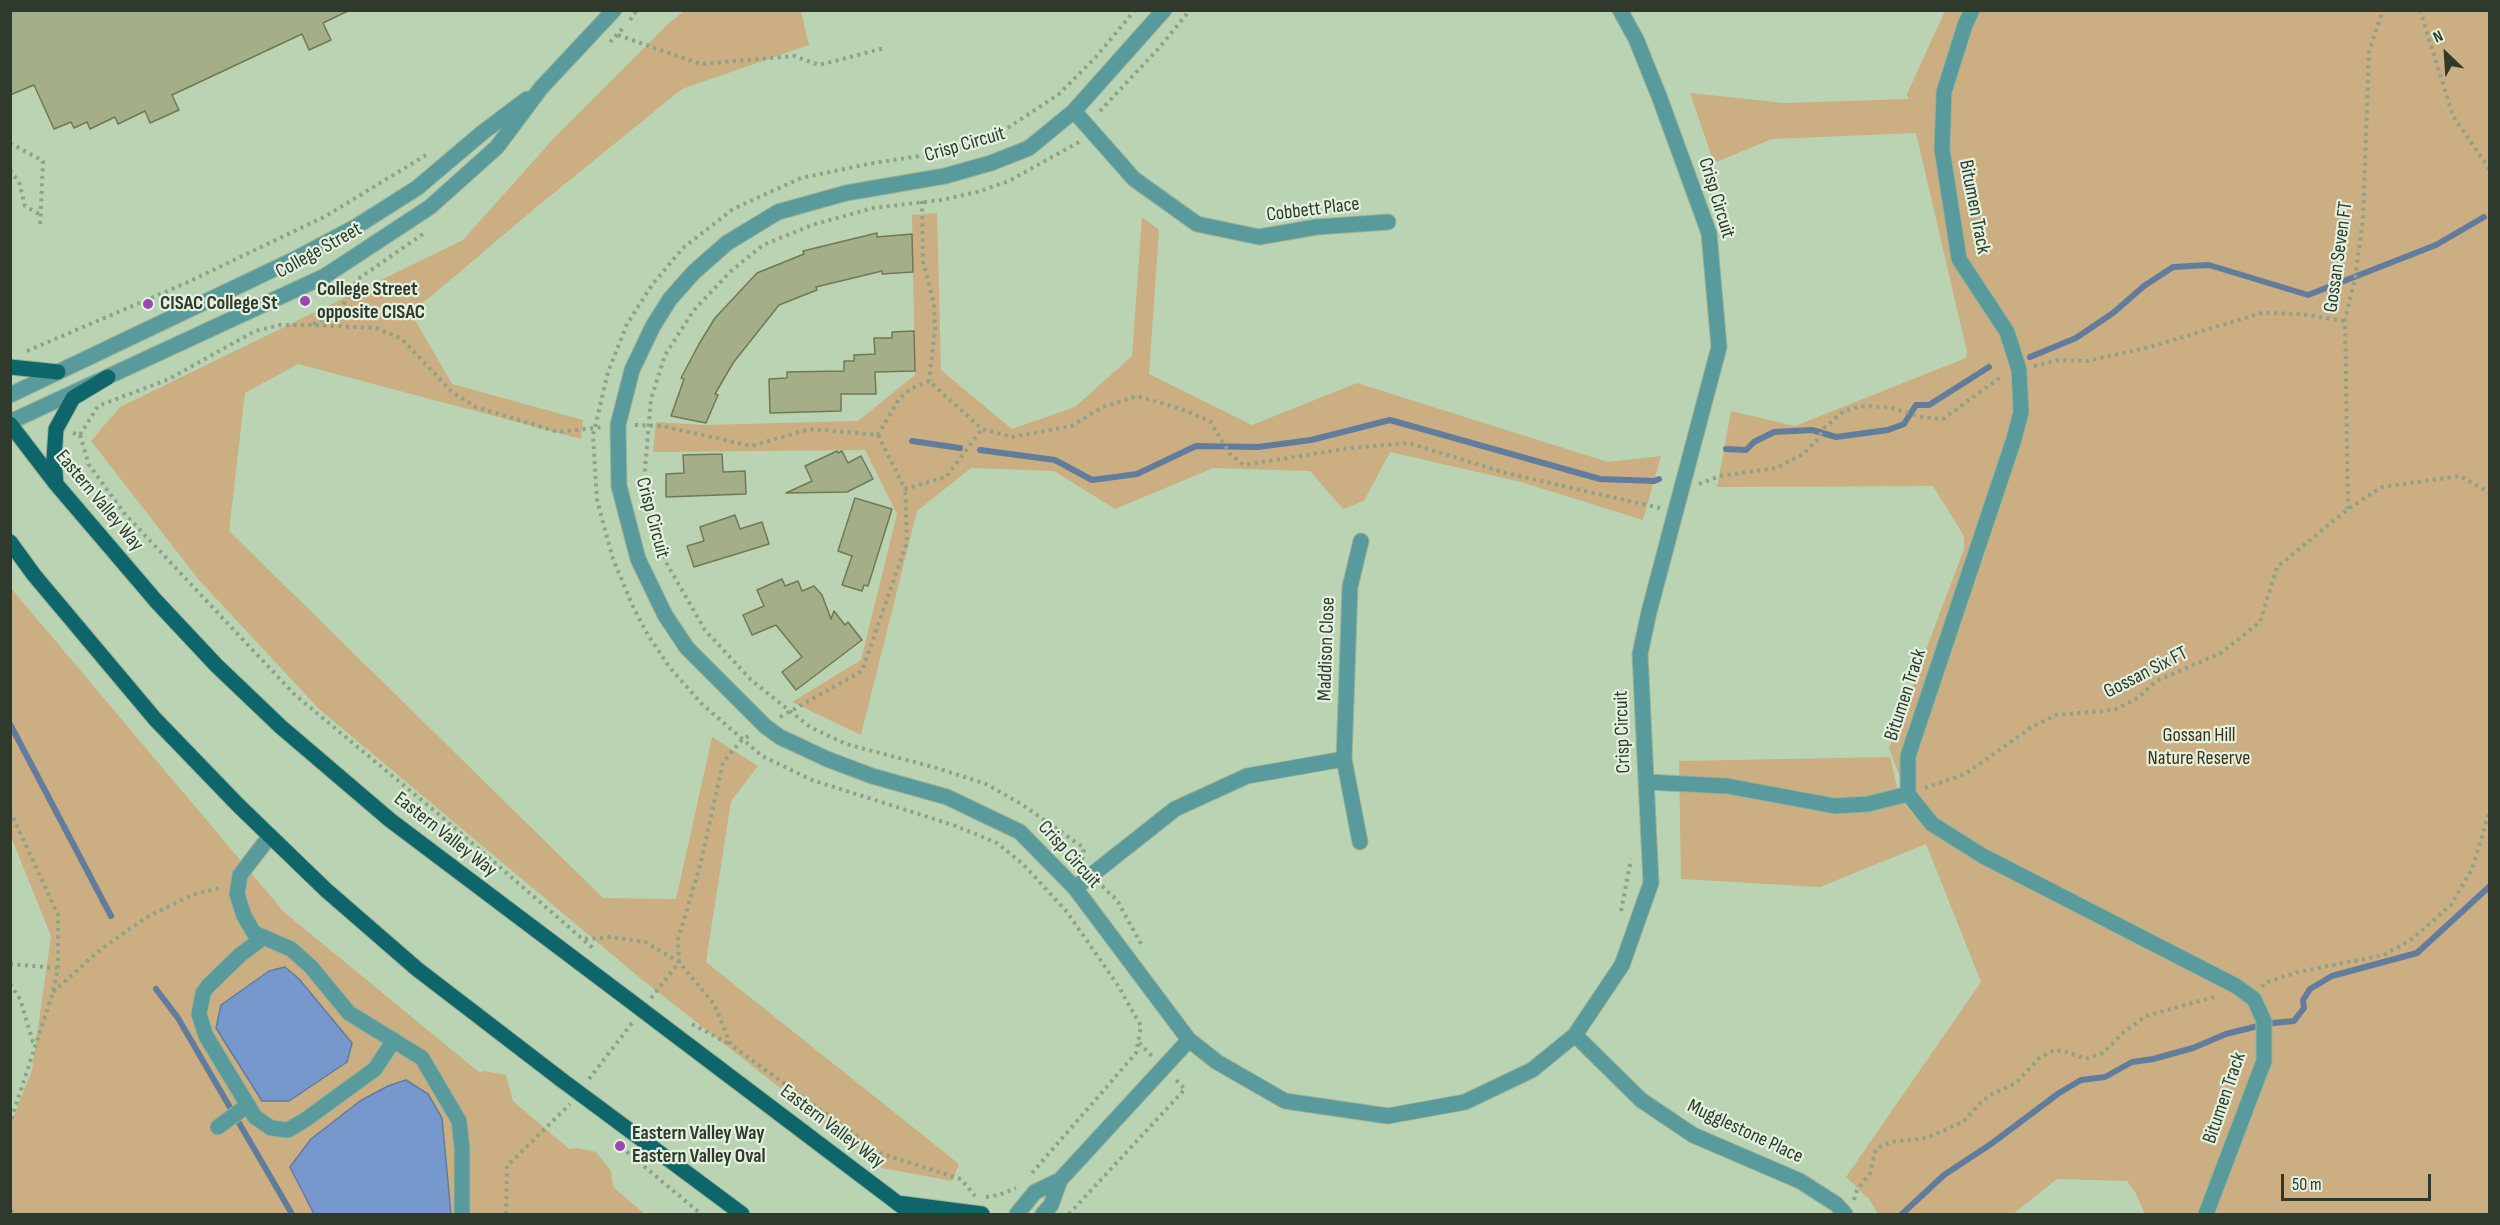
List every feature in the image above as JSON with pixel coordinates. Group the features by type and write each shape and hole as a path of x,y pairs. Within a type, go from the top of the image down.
{"main road":[{"path":"10,367 58,372"},
{"path":"56,484 54,459 56,429 74,399 108,377"},
{"name":"Eastern Valley Way","path":"10,423 56,484 156,601 216,665 281,727 390,820 912,1215"},
{"path":"10,542 34,575 155,719 326,890 417,969 742,1215"},
{"path":"897,1203 982,1215"}],"street":[{"name":"College Street","path":"10,423 325,276 398,229 430,207 497,147 541,88 614,10"},
{"name":"Crisp Circuit","path":"1164,10 1074,111 1029,147 991,163 945,176 846,193 778,212 727,243 670,299 653,326 632,370 618,425 618,486 638,558 658,603 687,648 765,726 780,737 827,759 872,776 947,797 1020,832 1075,888 1189,1040 1217,1062 1285,1101 1388,1116 1465,1102 1532,1070 1575,1035 1622,966 1652,883 1640,654 1719,347 1709,233 1659,96 1636,39 1620,10"},
{"name":"Bitumen Track","path":"1908,794 1908,756 2021,412 2018,367 2007,332 1959,259 1942,149 1944,92 1972,10"},
{"name":"College Street","path":"10,395 295,259 387,209 417,188 482,133 541,88"},
{"name":"Cobbett Place","path":"1074,111 1134,179 1197,224 1259,237 1317,227 1388,222"},
{"name":"Maddison Close","path":"1360,842 1344,759 1350,587 1362,541"},
{"path":"1075,888 1175,809 1247,776 1344,759"},
{"path":"1646,782 1727,786 1835,806 1868,804 1908,794 1932,824 1983,856 2236,986 2254,999"},
{"path":"270,836 240,875 237,894 244,916 254,933 291,949 311,967 349,1013 422,1058 459,1121 462,1148 462,1215"},
{"path":"264,937 240,955 208,986 203,993 200,1014 206,1036 243,1109 271,1128 288,1130 375,1069 394,1040"},
{"name":"Bitumen Track","path":"2206,1215 2264,1061 2264,1021 2254,999"},
{"name":"Mugglestone Place","path":"1575,1035 1641,1100 1693,1135 1800,1181 1849,1210"},
{"path":"1017,1215 1035,1192 1060,1180 1189,1040"},
{"path":"221,1124 243,1109"},
{"path":"1043,1215 1051,1205 1060,1180"}],"path":[{"path":"1028,1177 1136,1053 1141,1026 1117,984 1067,912 1023,864 997,843 956,826 812,780 762,756 702,704 670,668 633,609 613,560 597,500 594,475 594,428 608,372 627,324 652,285 683,248 733,208 801,178 926,155 991,138 1059,94 1095,58 1135,10"},
{"path":"1143,949 1117,900 1082,861 1084,848 1023,805 986,784 937,768 846,744 810,727 751,680 705,630 667,564 648,512 645,469 647,426 651,399 665,355 694,310 730,270 764,245 812,225 873,208 977,192 1009,181 1077,143 1098,125 1100,111 1159,48 1190,10"},
{"name":"Gossan Seven FT","path":"2348,509 2345,321 2355,278 2363,219 2369,51 2383,10"},
{"path":"2420,10 2453,116 2490,170"},
{"path":"618,35 700,64 794,56 819,65 885,48"},
{"path":"10,143 43,161 40,227"},
{"path":"23,353 186,283 326,216 429,153"},
{"path":"10,170 19,182 25,206 40,215"},
{"path":"922,180 922,262 934,304 935,329 929,381"},
{"path":"929,381 982,429 1012,437 1071,426 1103,407 1137,396 1181,409 1210,421 1229,451 1244,465 1350,448 1408,443 1506,473 1663,508 1680,492 1720,476 1776,468 1803,454 1826,427 1844,411 1861,406 1888,407 1922,417 1943,419 2018,367 2058,360 2087,361 2141,349 2262,313 2301,314 2345,321"},
{"path":"599,955 584,939 295,695 124,513 89,465 80,435 98,406 169,379 255,331 280,325 313,325 376,328 402,339 452,392 476,407 558,432 618,425 662,426 751,446 810,429 878,435"},
{"path":"878,435 899,399 910,389 929,381"},
{"path":"56,429 80,435"},
{"path":"905,489 946,477 982,429"},
{"path":"679,962 678,940 700,862 723,762 742,740 862,671 907,542 905,489 878,435"},
{"name":"Gossan Six FT","path":"1908,794 1965,774 2032,727 2056,715 2114,710 2138,698 2156,681 2221,653 2260,622 2277,567 2348,509 2382,488 2460,476 2490,493"},
{"path":"1657,518 1663,497"},
{"path":"2254,999 2265,983 2298,972 2384,955 2412,939 2451,905 2472,869 2490,810"},
{"path":"10,811 58,915 58,968 53,992 10,1123"},
{"path":"1619,917 1632,856"},
{"path":"53,992 101,950 147,917 192,895 238,884"},
{"path":"584,939 612,937 645,942 679,962 714,1004 731,1045"},
{"path":"10,964 58,968"},
{"path":"10,984 20,999 33,1042 36,1043"},
{"path":"1849,1210 1857,1190 1870,1173 1876,1149 1891,1142 1926,1138 1963,1122 1980,1103 1992,1094 2016,1083 2039,1059 2054,1050 2085,1059 2103,1053 2123,1033 2146,1016 2215,996 2224,996"},
{"path":"685,1020 731,1045 882,1154 961,1179 976,1198 999,1195 1021,1186"},
{"path":"1069,1215 1185,1089 1139,1043"},
{"path":"620,1146 701,1215"},
{"path":"10,1202 12,1215"}],"green space":[{"path":"684,11 801,11 809,45 682,89 411,313 452,384 583,420 581,439 298,364 245,393 229,531 603,898 676,899 712,737 758,766 731,801 706,962 959,1164 952,1181 882,1168 639,977 319,709 199,580 91,441 120,407 463,240 554,138 668,24"},
{"name":"Gossan Hill Nature Reserve","path":"1945,11 2489,11 2489,1214 2145,1214 2127,1181 2057,1179 2013,1214 1878,1214 1869,1199 1846,1177 1981,982 1926,844 1820,887 1681,879 1679,761 1890,757 1900,800 1914,815 1889,748 1964,549 1964,536 1933,486 1717,487 1731,411 1795,426 1966,358 1967,352 1916,133 1772,139 1714,163 1690,93 1785,103 1908,99 1907,94"},
{"path":"937,213 941,370 1012,429 1075,407 1132,356 1142,217 1159,230 1149,374 1252,425 1357,383 1608,462 1661,456 1643,520 1521,482 1390,452 1364,501 1343,509 1310,471 1213,468 1115,509 1054,471 971,468 917,511 861,735 792,702 861,660 897,514 865,450 653,452 656,422 703,425 858,421 915,375 912,215"},
{"path":"10,587 284,912 480,1073 484,1071 506,1075 513,1101 569,1149 577,1148 596,1152 611,1171 613,1187 645,1214 11,1214 11,1123 32,1070 51,936 11,837"}],"water":[{"path":"285,967 299,979 352,1043 347,1062 289,1101 262,1101 216,1028 221,1005 269,971"},
{"path":"406,1080 428,1094 442,1118 451,1214 314,1214 290,1167 311,1139 360,1101 388,1086"}],"building":[{"path":"10,10 350,10 323,23 331,40 309,50 302,34 172,95 179,110 150,123 145,111 118,124 115,117 90,129 87,122 74,128 71,122 54,129 34,85 10,95"},
{"path":"877,233 877,237 912,234 913,272 882,274 882,271 816,287 817,290 779,305 733,363 715,394 718,395 706,423 671,416 684,379 681,378 699,344 715,318 757,273 804,254 803,251"},
{"path":"914,331 915,371 875,372 876,394 841,394 841,411 770,413 769,379 787,378 787,372 844,371 844,361 854,361 854,355 875,354 874,338 892,338 892,332"},
{"path":"837,451 838,453 842,451 848,463 861,456 873,479 847,492 786,493 812,481 805,466"},
{"path":"722,454 723,472 745,471 746,494 666,497 666,474 684,473 683,455"},
{"path":"855,498 892,509 868,586 864,585 862,591 842,585 852,556 838,551"},
{"path":"735,515 740,529 762,522 769,544 694,567 687,546 704,541 700,527"},
{"path":"782,579 785,586 798,581 802,591 814,586 822,595 831,619 834,611 845,625 848,622 862,640 796,690 782,672 802,657 776,625 752,635 743,615 764,606 757,590"}],"waterway":[{"path":"2030,357 2076,338 2173,267 2209,265 2308,295 2436,245 2484,217"},
{"path":"1726,449 1746,450 1754,442 1774,432 1812,430 1836,437 1888,430 1904,424 1916,405 1929,405 1989,367"},
{"path":"980,450 1055,460 1092,480 1137,474 1196,446 1258,447 1311,440 1390,420 1600,479 1654,481 1659,479"},
{"path":"912,441 960,448"},
{"path":"10,724 111,916"},
{"path":"2273,1023 2294,1021 2304,1008 2303,1000 2310,989 2332,976 2417,953 2490,886"},
{"path":"156,989 178,1018 292,1214"},
{"path":"1902,1214 1944,1175 1991,1144 2059,1093 2081,1080 2105,1077 2132,1062 2193,1048 2226,1034 2258,1026"}],"place":[{"name":"College Street opposite CISAC","path":"305,301"},
{"name":"CISAC College St","path":"148,304"},
{"name":"Eastern Valley Way Eastern Valley Oval","path":"620,1146"}]}
